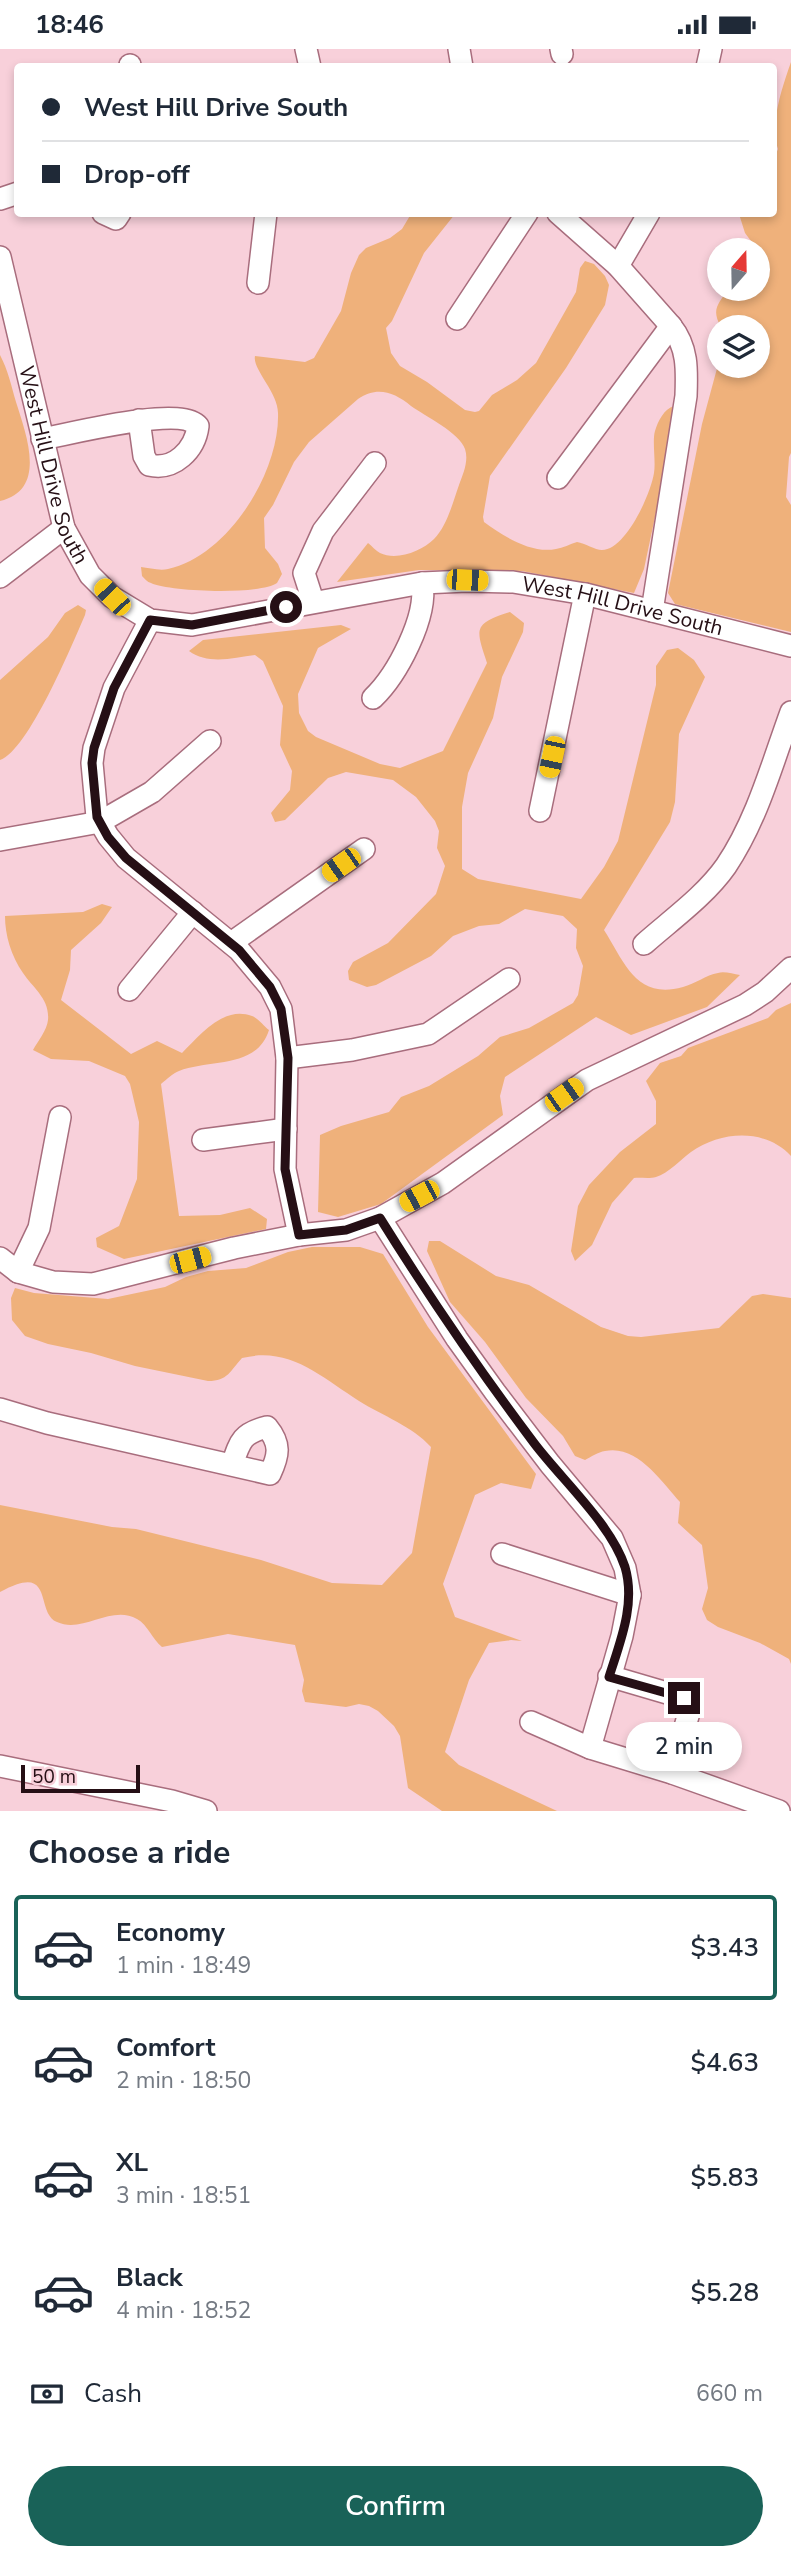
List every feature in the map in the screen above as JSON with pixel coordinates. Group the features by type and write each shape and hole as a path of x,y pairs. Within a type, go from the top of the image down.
{"street":[{"path":"258,283 266,217"},
{"path":"457,319 524,217"},
{"path":"563,217 618,266 671,326 679,336 687,361 686,396 652,611"},
{"path":"618,266 647,217"},
{"name":"West Hill Drive South","path":"0,257 64,528 90,575 112,597 150,620 192,625 422,583 467,580 513,582 585,594 791,646"},
{"path":"558,478 671,326"},
{"path":"42,439 139,420"},
{"path":"313,601 304,573 323,531 375,463"},
{"path":"0,577 64,528"},
{"path":"373,698 393,674 418,620 422,583"},
{"path":"540,811 585,594"},
{"path":"150,620 114,688 94,748 92,763 97,817 108,837 126,858 231,943 270,987 281,1009 288,1058 285,1169 299,1235"},
{"path":"645,944 712,883 726,865 756,810 791,712"},
{"path":"0,840 100,822 152,792 210,741"},
{"path":"231,943 364,849"},
{"path":"129,990 193,912"},
{"path":"0,1258 18,1272 53,1282 93,1284 299,1235 346,1230 380,1218 443,1183 587,1080 745,1005 765,992 791,968"},
{"path":"288,1058 352,1051 428,1034 509,978"},
{"path":"18,1272 39,1228 60,1117"},
{"path":"203,1140 286,1129"},
{"path":"380,1218 450,1328 495,1392 550,1464 612,1538 625,1568 630,1595 622,1636 590,1748"},
{"path":"0,1409 47,1423 232,1465"},
{"path":"502,1554 630,1595"},
{"path":"609,1677 684,1698 690,1709 672,1773"},
{"path":"531,1722 590,1748 672,1773 779,1811"},
{"path":"0,1766 172,1801 206,1811"}],"shaded area":[{"path":"791,62 791,453 786,497 791,505 791,632 675,604 668,593 702,424 714,378 770,378 770,315 716,315 716,311 720,301 770,301 770,238 749,238 740,217 777,217 777,112"},
{"path":"409,217 453,217 424,253 392,321 386,328 391,353 400,366 465,410 479,411 492,395 517,380 536,363 576,292 580,268 585,261 594,264 605,276 609,285 605,305 566,368 490,476 483,517 484,522 500,533 537,549 556,549 577,542 599,550 611,548 628,531 643,506 654,473 655,431 662,416 674,406 671,441 644,569 634,593 522,571 419,570 337,582 368,543 380,553 394,556 416,551 434,539 446,521 465,467 465,449 456,437 398,397 385,392 372,393 358,399 309,442 294,462 264,518 265,548 278,564 282,574 277,583 253,589 215,591 161,586 147,581 142,576 141,567 168,569 190,561 211,547 230,529 260,485 276,436 278,413 274,397 257,367 255,356 305,362 314,358 341,311 351,273 359,255 366,248 390,238 402,229"},
{"path":"0,355 24,429 30,459 29,473 24,485 15,495 0,501"},
{"path":"78,605 86,610 85,615 48,695 23,738 0,760 0,680 48,637 65,613"},
{"path":"510,612 524,623 523,632 502,677 493,718 468,773 462,807 462,869 478,879 581,899 604,867 618,841 656,685 656,666 667,650 678,648 694,660 705,677 679,734 675,802 670,822 604,930 634,976 654,988 667,990 683,987 720,972 740,975 707,1007 631,1035 596,1017 505,1077 500,1096 503,1115 381,1204 338,1217 318,1212 320,1135 389,1112 401,1097 429,1086 478,1056 500,1037 529,1028 573,1003 578,995 583,966 576,948 577,929 563,916 525,909 499,924 479,926 453,936 431,956 376,985 367,987 349,980 348,971 353,962 388,943 436,894 445,866 437,848 439,831 435,821 416,797 393,780 346,772 328,778 285,820 275,822 271,813 290,790 292,771 280,745 283,706 263,661 255,655 229,659 204,658 189,651 203,640 341,625 351,629 318,648 298,694 299,713 308,731 316,737 380,764 400,768 443,751 487,663 479,635 480,629 489,620"},
{"path":"102,904 112,907 101,923 71,950 70,970 61,1000 131,1054 157,1041 182,1053 213,1024 232,1015 252,1016 269,1030 263,1042 243,1057 191,1067 179,1071 161,1084 179,1216 220,1215 250,1208 267,1219 266,1229 124,1259 97,1247 96,1238 119,1226 137,1179 139,1122 130,1084 125,1076 89,1061 51,1059 33,1050 46,1028 48,1013 44,1000 15,960 6,931 5,916 83,912"},
{"path":"791,1003 791,1156 769,1141 756,1137 729,1137 703,1145 661,1175 634,1178 612,1203 592,1245 575,1261 571,1251 578,1206 589,1185 620,1152 656,1124 656,1101 646,1081 660,1063 681,1056 688,1048 768,1018 776,1010"},
{"path":"429,1241 440,1241 496,1276 529,1285 601,1327 628,1336 641,1337 719,1328 752,1296 763,1294 791,1298 791,1664 789,1659 760,1643 707,1620 702,1609 708,1588 702,1545 678,1523 680,1502 648,1466 628,1453 605,1451 585,1460 575,1456 563,1436 526,1398 485,1342 450,1302 427,1251"},
{"path":"312,1247 360,1247 383,1254 428,1327 536,1474 531,1489 501,1483 475,1495 443,1584 455,1617 522,1641 489,1643 469,1680 445,1752 459,1765 557,1811 442,1811 408,1788 400,1736 394,1726 378,1711 359,1704 346,1707 305,1702 302,1691 304,1680 295,1645 228,1634 162,1647 141,1622 127,1615 67,1625 50,1617 37,1585 29,1582 18,1584 0,1592 0,1505 112,1527 136,1529 261,1560 332,1583 382,1585 412,1553 431,1447 406,1427 318,1374 290,1360 259,1355 242,1358 224,1377 208,1381 48,1344 25,1336 12,1320 11,1298 15,1288 34,1293 108,1299 165,1287 208,1271 246,1268 288,1252"}],"route":[{"path":"286,607 192,625 150,620 114,688 94,748 92,763 97,817 108,837 126,858 239,950 270,987 281,1009 288,1058 285,1169 299,1235 346,1230 380,1218 457,1339 495,1392 550,1464 612,1538 625,1568 630,1595 622,1636 609,1677 684,1698"}]}
